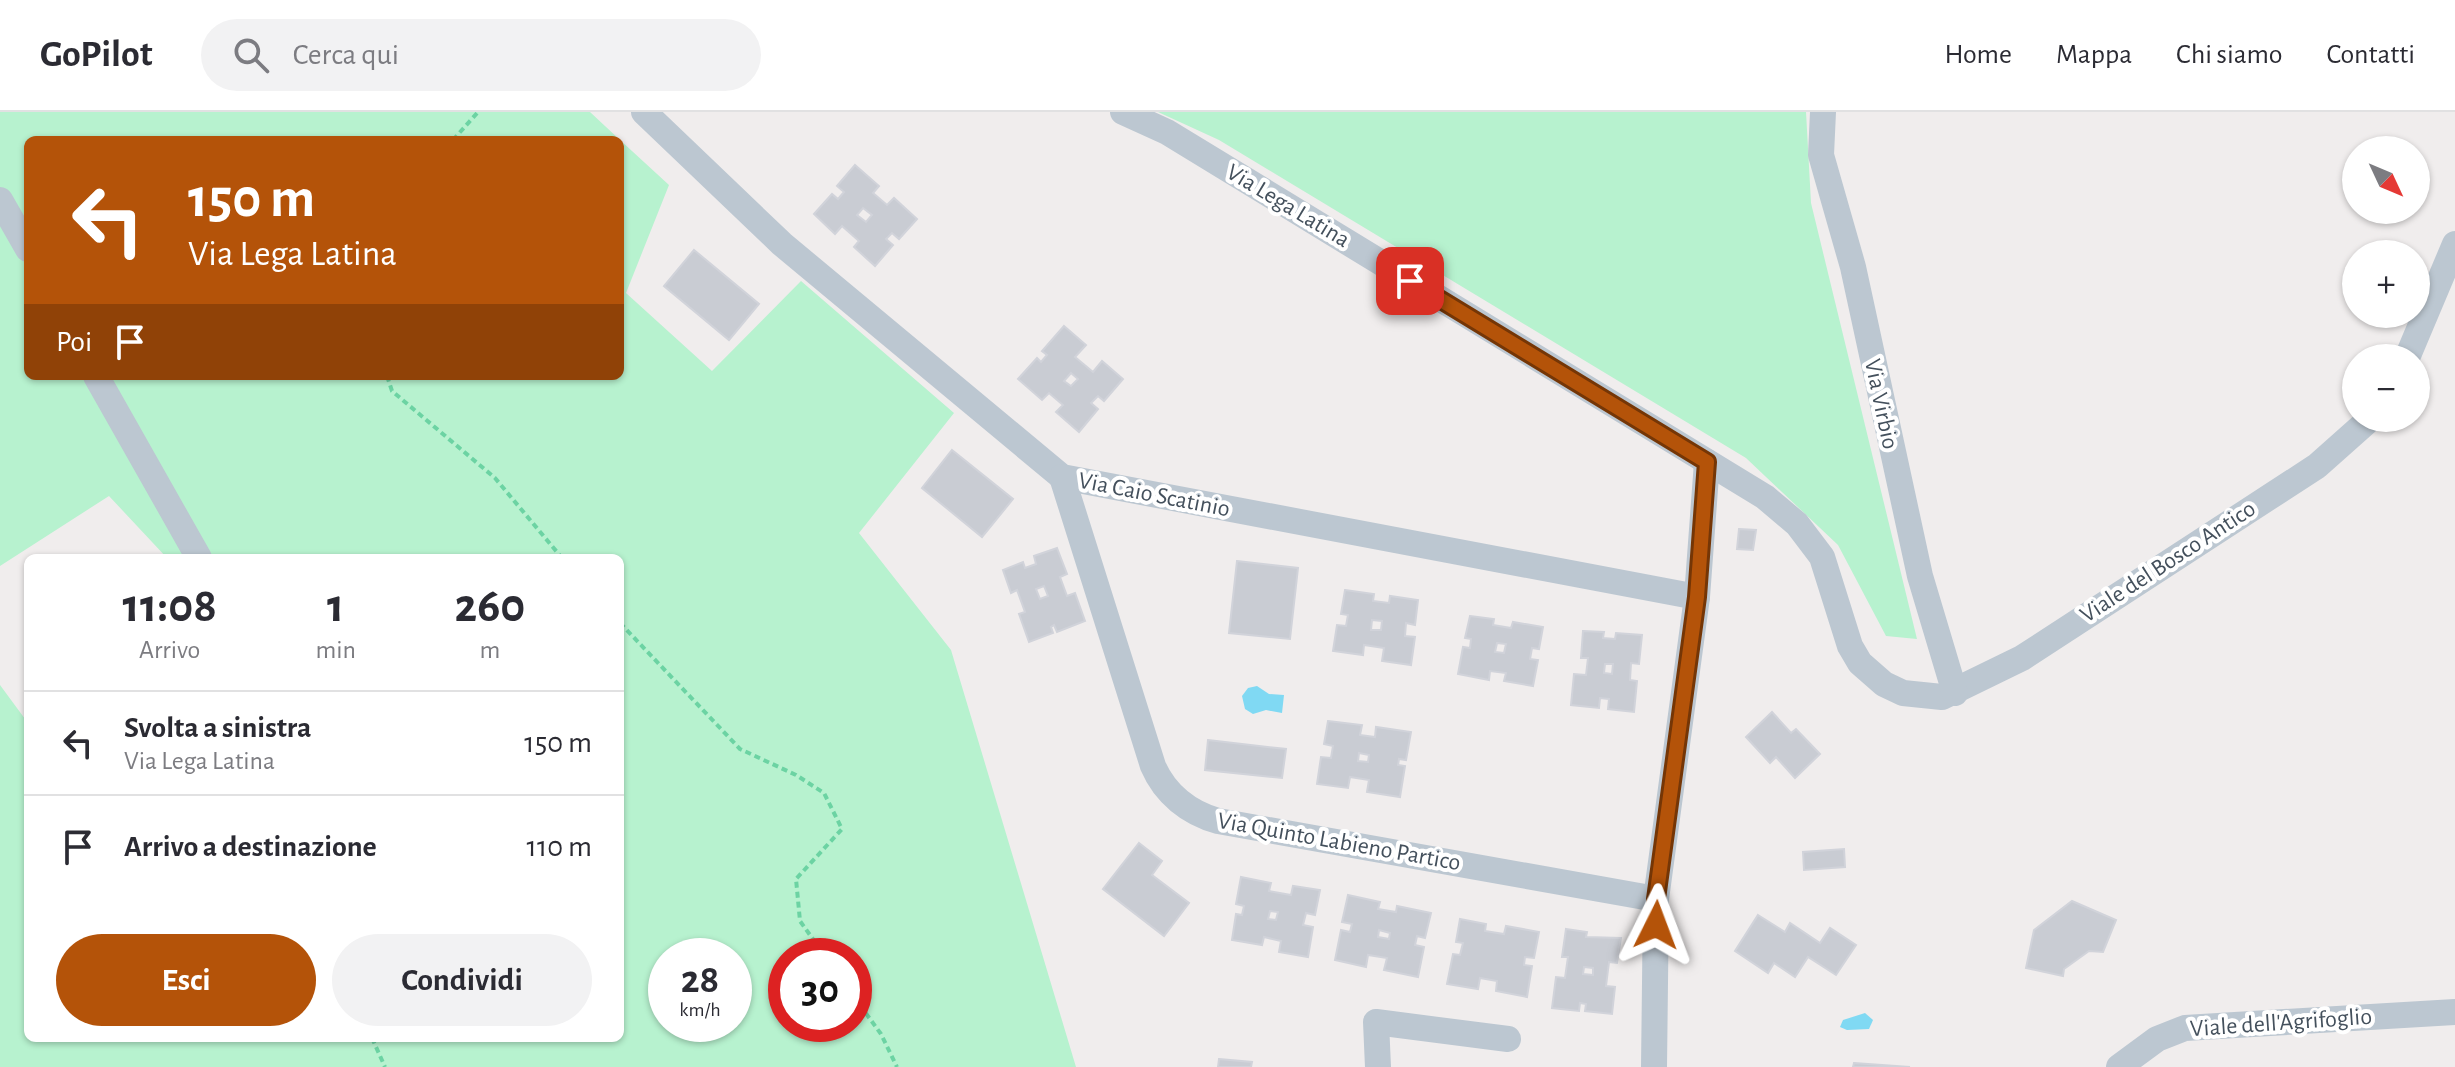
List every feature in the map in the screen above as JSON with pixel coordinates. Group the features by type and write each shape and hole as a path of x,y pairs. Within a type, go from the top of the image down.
{"street":[{"name":"Via Caio Scatinio","path":"644,112 792,253 1062,477 1697,597"},
{"name":"Via Lega Latina","path":"1123,112 1167,132 1753,489 1805,532 1829,572 1853,652 1875,677 1889,687 1916,696 1955,693"},
{"name":"Via Virbio","path":"1823,112 1821,155 1853,267 1920,576 1955,693"},
{"path":"0,200 24,242"},
{"path":"2413,344 2455,244"},
{"path":"98,380 197,554"},
{"name":"Viale del Bosco Antico","path":"1955,693 2022,658 2317,466 2355,432"},
{"path":"1654,1067 1656,899 1697,597 1707,462"},
{"name":"Via Quinto Labieno Partico","path":"1062,477 1153,766 1165,788 1186,806 1218,821 1656,899"},
{"name":"Viale dell'Agrifoglio","path":"2119,1067 2157,1039 2185,1028 2455,1012"},
{"path":"1378,1067 1376,1022 1508,1039"}],"path":[{"path":"457,136 478,112"},
{"path":"388,380 392,391 495,478 559,554"},
{"path":"624,627 740,749 796,775 824,793 842,829 796,879 800,921 812,938"},
{"path":"872,1022 897,1067"},
{"path":"374,1042 385,1067"}],"green space":[{"path":"0,112 590,112 616,136 24,136 24,380 624,380 624,143 669,185 626,293 712,371 801,281 954,413 859,533 951,650 1076,1067 0,1067 0,685 24,718 24,1042 624,1042 624,554 163,554 109,496 0,566"},
{"path":"1158,112 1806,112 1811,203 1917,639 1886,636 1838,545 1746,458 1219,140"}],"water":[{"path":"1257,686 1269,694 1284,695 1282,713 1266,710 1253,714 1245,709 1242,696 1248,688"},
{"path":"1865,1013 1873,1020 1869,1029 1847,1030 1840,1027 1843,1020"}],"building":[{"path":"855,165 879,186 873,193 887,205 894,198 917,219 899,239 892,233 886,239 893,245 875,266 854,247 859,241 842,226 835,234 814,214 832,194 838,199 844,192 837,186","holes":["863,208 872,215 866,222 857,215"]},
{"path":"694,250 759,304 729,340 664,286"},
{"path":"1064,326 1086,345 1075,357 1093,372 1102,361 1123,379 1104,401 1098,396 1091,403 1098,409 1079,432 1056,412 1063,405 1049,393 1042,400 1018,379 1037,358 1041,362 1047,355 1042,351","holes":["1071,373 1078,379 1071,386 1064,381"]},
{"path":"952,450 1013,499 982,537 922,488"},
{"path":"1739,529 1756,530 1753,550 1737,549"},
{"path":"1057,548 1067,574 1060,577 1067,596 1075,593 1085,621 1057,632 1054,625 1051,627 1053,633 1029,642 1019,614 1025,612 1017,590 1011,593 1003,570 1023,562 1025,568 1036,564 1034,556","holes":["1044,586 1048,596 1040,599 1036,589"]},
{"path":"1237,561 1298,568 1290,639 1229,633"},
{"path":"1345,590 1374,594 1373,601 1389,603 1390,596 1418,600 1415,625 1406,623 1405,636 1415,637 1411,665 1382,661 1384,648 1364,645 1363,655 1333,651 1337,625 1346,626 1348,615 1341,614","holes":["1372,620 1382,621 1381,630 1371,630"]},
{"path":"1470,616 1494,619 1493,625 1511,628 1513,622 1543,627 1539,649 1532,648 1530,659 1538,660 1533,686 1504,681 1506,673 1490,671 1489,680 1458,674 1463,647 1470,648 1471,639 1465,638","holes":["1497,643 1506,644 1504,653 1495,652"]},
{"path":"1583,631 1604,632 1603,638 1615,639 1616,633 1642,635 1639,664 1631,663 1630,680 1637,681 1634,712 1608,709 1609,699 1600,698 1599,708 1571,705 1574,674 1586,675 1588,658 1581,658","holes":["1605,664 1613,664 1612,674 1604,673"]},
{"path":"1772,712 1791,733 1796,729 1820,754 1795,778 1776,757 1770,763 1746,737"},
{"path":"1328,721 1362,725 1360,735 1375,737 1376,727 1411,732 1406,760 1399,759 1398,765 1405,766 1400,797 1367,792 1369,780 1350,777 1348,788 1317,784 1321,757 1331,758 1333,746 1324,744","holes":["1359,753 1369,755 1368,762 1358,761"]},
{"path":"1208,740 1286,749 1282,778 1205,770"},
{"path":"1139,843 1162,861 1152,875 1189,903 1164,936 1103,889"},
{"path":"1844,849 1845,867 1804,870 1803,852"},
{"path":"1241,877 1271,883 1269,891 1291,895 1293,886 1320,890 1315,915 1306,913 1303,925 1313,927 1308,957 1279,952 1281,941 1264,937 1262,945 1232,940 1236,914 1242,915 1244,906 1236,904","holes":["1270,911 1278,912 1276,920 1268,919"]},
{"path":"1348,895 1380,902 1378,909 1396,912 1397,906 1431,913 1425,938 1417,936 1415,945 1424,947 1418,977 1384,970 1387,958 1368,955 1366,967 1335,960 1341,930 1350,932 1352,924 1342,922","holes":["1379,930 1390,933 1389,939 1378,937"]},
{"path":"2072,901 2116,920 2103,952 2089,951 2064,969 2063,976 2026,968 2034,930"},
{"path":"1758,915 1785,932 1790,923 1820,943 1830,928 1856,945 1836,975 1808,957 1795,977 1774,963 1768,973 1735,951"},
{"path":"1460,919 1486,924 1485,931 1504,934 1506,926 1539,932 1534,958 1525,957 1524,965 1532,966 1527,997 1496,991 1497,981 1480,978 1478,989 1447,984 1453,954 1460,955 1463,943 1456,942"},
{"path":"1566,929 1587,932 1586,937 1621,938 1617,963 1609,962 1606,986 1615,987 1612,1014 1585,1011 1586,1004 1580,1003 1579,1011 1552,1008 1556,977 1565,978 1568,957 1562,957","holes":["1584,967 1593,968 1593,975 1583,974"]},
{"path":"1219,1059 1252,1062 1251,1067 1218,1067"},
{"path":"1854,1063 1910,1067 1853,1067"}],"route":[{"path":"1410,281 1707,462 1697,597 1656,899 1656,925"}]}
